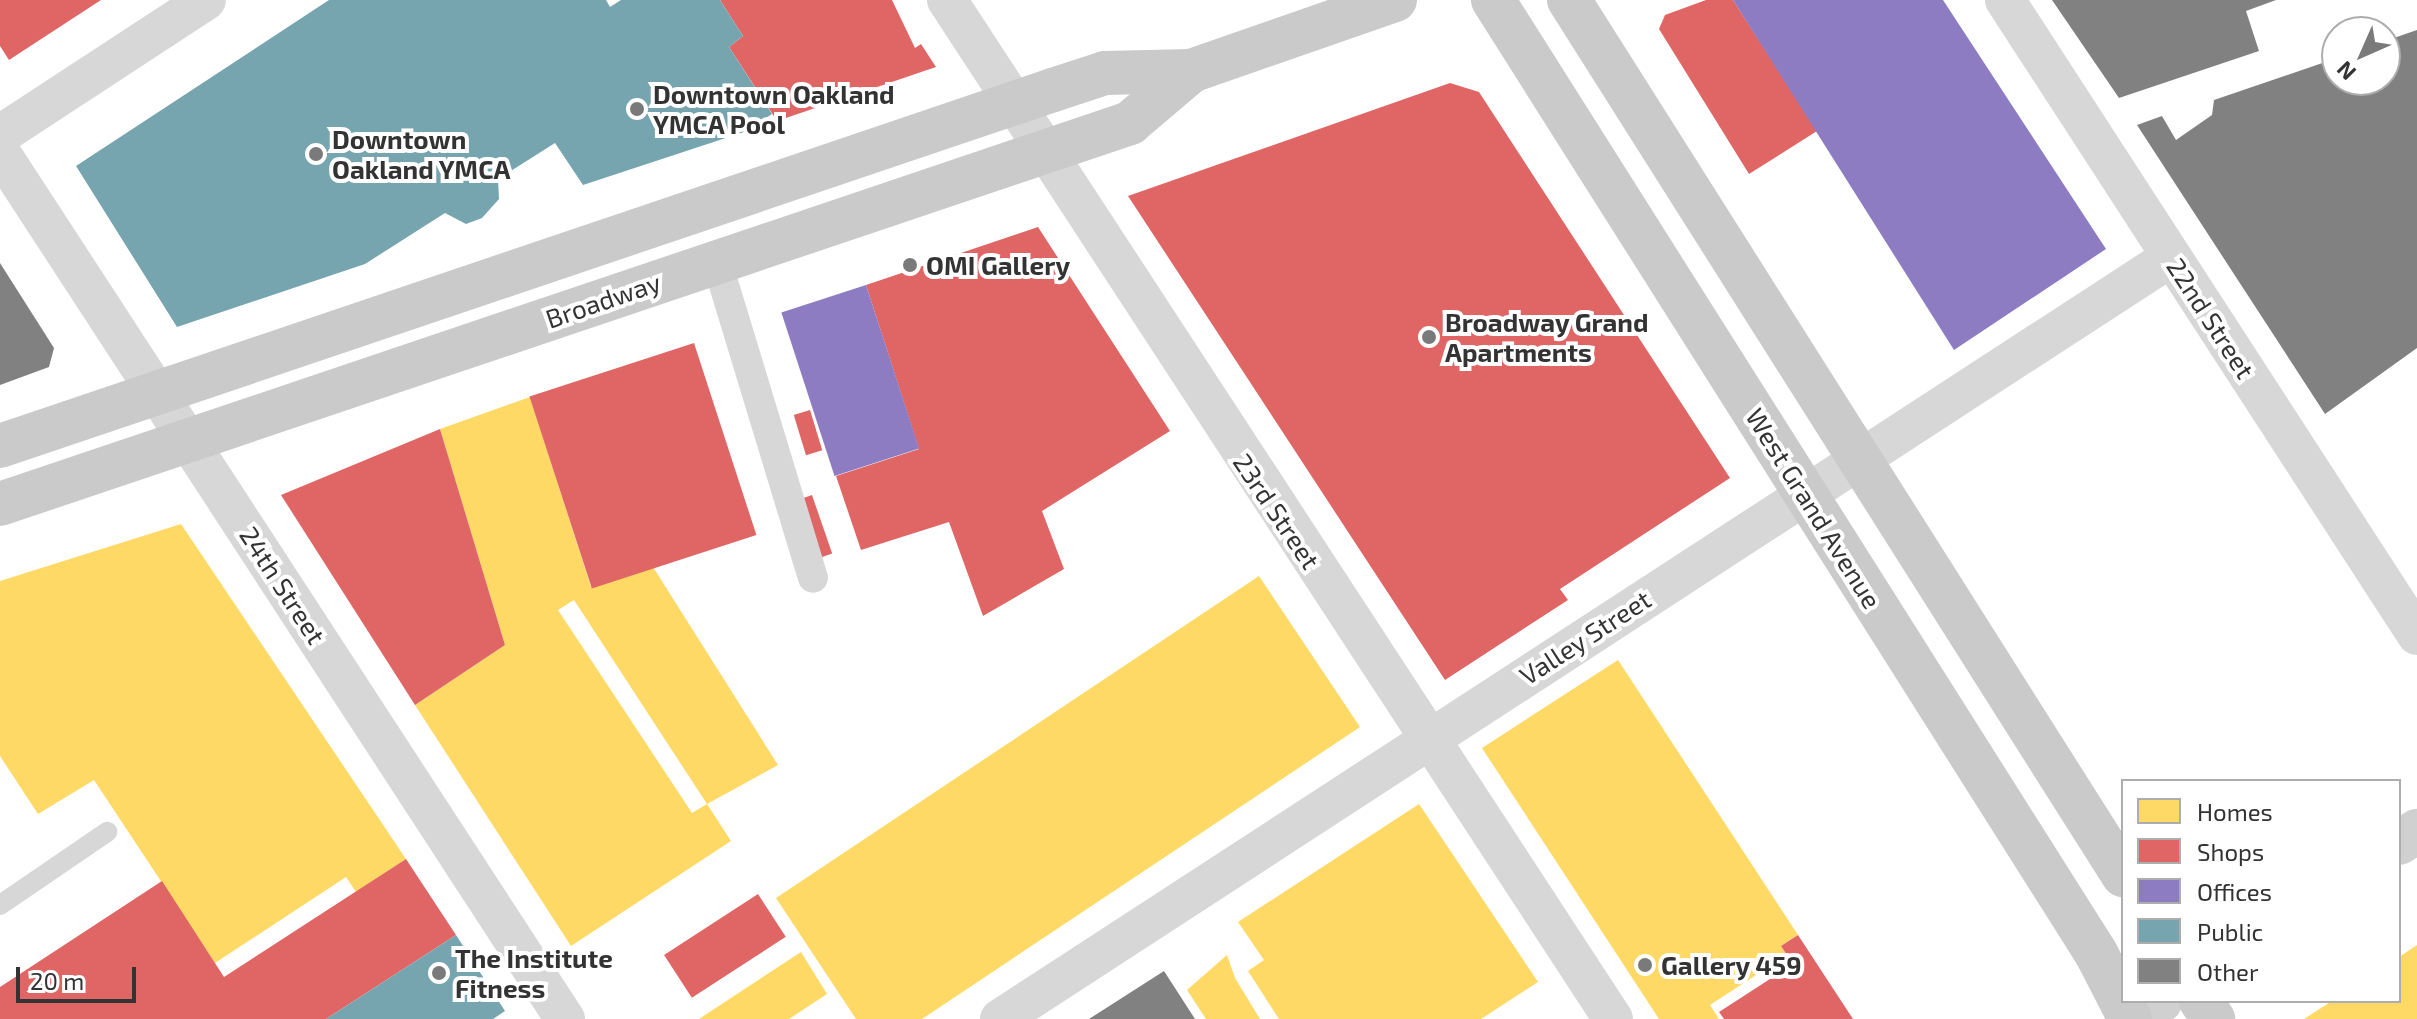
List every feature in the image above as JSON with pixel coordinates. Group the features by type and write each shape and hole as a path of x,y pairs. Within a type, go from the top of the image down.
{"main road":[{"name":"Broadway","path":"0,446 1105,73 1191,71 1395,0"},
{"name":"West Grand Avenue","path":"1493,0 2096,953 2121,999"},
{"path":"1569,0 2121,872"},
{"name":"Broadway","path":"0,504 1130,123 1191,71"},
{"path":"2132,1019 2158,1003"}],"street":[{"path":"0,135 206,0"},
{"name":"23rd Street","path":"947,0 1613,1019"},
{"name":"22nd Street","path":"2005,0 2417,635"},
{"name":"24th Street","path":"0,152 565,1019"},
{"name":"Valley Street","path":"1000,1019 2171,257"},
{"path":"717,262 813,578"}],"lane":[{"path":"0,905 107,832"}],"building: Homes":[{"path":"530,397 591,587 653,567 778,765 707,804 731,841 571,946 415,705 505,645 440,429","holes":["574,600 707,804 692,813 558,610"]},
{"path":"181,524 406,859 356,892 346,877 215,963 94,780 38,814 0,756 0,581"},
{"path":"1259,576 1360,727 922,1019 856,1019 776,898"},
{"path":"1618,660 1798,935 1781,946 1787,955 1710,1005 1719,1019 1659,1019 1482,748"},
{"path":"1419,804 1538,982 1481,1019 1279,1019 1248,971 1264,960 1238,922"},
{"path":"2417,945 2417,1019 2304,1019 2329,1003 2401,1003 2401,956"},
{"path":"801,952 827,994 789,1019 699,1019"},
{"path":"1227,955 1235,978 1260,1019 1206,1019 1187,990"}],"building: Shops":[{"path":"0,0 101,0 9,60 0,46"},
{"path":"720,0 892,0 915,48 921,44 936,67 777,121 729,47 743,36"},
{"path":"1706,0 1733,0 1817,131 1749,174 1659,29 1665,15"},
{"name":"Broadway Grand Apartments","path":"1450,83 1479,92 1730,478 1560,589 1568,600 1445,680 1128,196"},
{"path":"1038,227 1170,431 1042,511 1064,569 983,616 949,522 861,550 836,476 919,449 866,285"},
{"path":"694,343 756,535 592,589 529,396"},
{"path":"810,410 822,450 806,455 794,415"},
{"path":"440,429 505,645 415,705 281,495"},
{"path":"812,495 832,554 818,559 798,500"},
{"path":"406,859 456,935 326,1019 0,1019 0,987 162,881 224,977"},
{"path":"758,894 786,937 692,998 664,955"},
{"path":"1798,935 1853,1019 1724,1019 1719,1012 1793,964 1781,946"}],"building: Offices":[{"path":"1733,0 1943,0 2106,249 1954,350"},
{"path":"866,285 919,449 835,476 781,313"}],"building: Public":[{"name":"Downtown Oakland YMCA","path":"329,0 606,0 610,7 621,0 720,0 743,36 729,47 772,114 744,132 583,185 555,143 498,179 499,199 482,218 466,224 445,213 365,264 177,327 76,166"},
{"name":"The Institute Fitness","path":"456,935 505,1011 493,1019 326,1019"}],"building: Other":[{"path":"2052,0 2276,0 2246,11 2259,51 2119,98"},
{"path":"2417,30 2417,348 2325,414 2137,125 2162,116 2176,140 2212,115 2214,100 2321,63 2321,96 2401,96 2401,36"},
{"path":"0,263 54,348 49,367 0,385"},
{"path":"1164,971 1195,1019 1089,1019"}],"place":[{"name":"Downtown Oakland YMCA Pool","path":"637,109"},
{"name":"Downtown Oakland YMCA","path":"316,154"},
{"name":"OMI Gallery","path":"910,265"},
{"name":"Broadway Grand Apartments","path":"1429,337"},
{"name":"Gallery 459","path":"1645,965"},
{"name":"The Institute Fitness","path":"439,973"}]}
